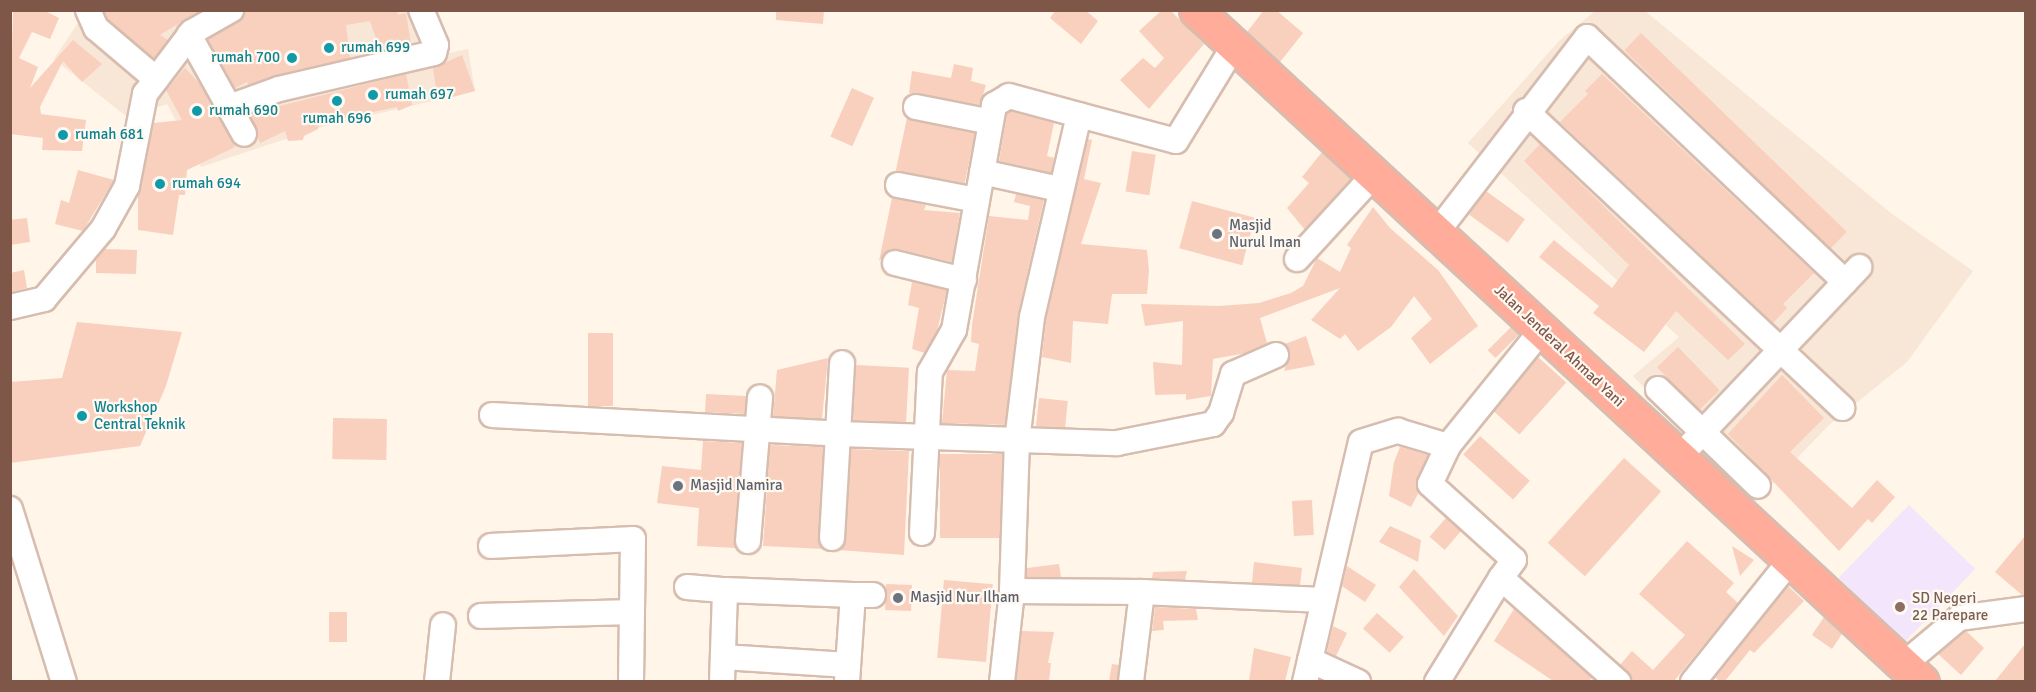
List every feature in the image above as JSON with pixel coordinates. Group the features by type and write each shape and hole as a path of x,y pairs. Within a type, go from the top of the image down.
{"highway":[{"name":"Jalan Jenderal Ahmad Yani","path":"1196,10 1912,673"}],"street":[{"path":"88,10 96,28 156,79"},
{"path":"10,308 44,299 120,204 127,186 142,103 156,79 189,35 204,22 231,10"},
{"path":"229,107 279,89 434,53 436,45 421,10"},
{"path":"189,35 244,134"},
{"path":"1437,232 1526,111 1587,37 1852,275 1679,457"},
{"path":"922,533 924,438 930,372 952,336 996,102 1009,96 1176,141 1234,46"},
{"path":"916,107 991,122"},
{"path":"1526,111 1842,408"},
{"path":"1002,681 1012,591 1017,441 1032,318 1059,189 1079,115"},
{"path":"982,172 1059,189"},
{"path":"1297,258 1375,174"},
{"path":"898,185 977,200"},
{"path":"895,263 964,279"},
{"path":"1437,681 1514,560 1430,484 1448,446 1541,331"},
{"path":"492,415 757,431 1117,443 1208,426 1221,413 1233,374 1276,355"},
{"path":"832,538 842,363"},
{"path":"1658,389 1704,431 1758,486"},
{"path":"748,541 760,398"},
{"path":"1358,681 1307,671 1361,442 1398,431 1448,446"},
{"path":"10,509 16,556 64,681"},
{"path":"491,546 633,538 631,681"},
{"path":"1693,681 1790,561"},
{"path":"1501,578 1618,681"},
{"path":"687,588 863,595 847,673 723,657"},
{"path":"722,681 725,590"},
{"path":"1012,591 1142,592 1323,600"},
{"path":"1131,681 1142,592"},
{"path":"1912,673 1959,618 2025,609"},
{"path":"481,616 632,612"},
{"path":"437,681 443,625"}],"shaded area":[{"path":"81,11 425,11 444,54 468,49 475,91 325,126 201,167 167,104 127,117 54,59 80,20"},
{"path":"1595,11 1645,11 1892,214 1973,271 1907,362 1829,425 1755,502 1633,376 1679,337 1468,143 1559,41"},
{"name":"SD Negeri 22 Parepare","path":"1909,505 1975,569 1905,642 1839,578"}],"building":[{"path":"13,10 43,10 59,18 50,39 32,32 19,58 38,67 30,88 73,40 102,64 82,82 63,61 40,107 41,114 86,120 82,151 42,150 43,138 10,134"},
{"path":"104,10 201,10 160,35 168,40 154,59 108,19"},
{"path":"245,10 397,10 398,15 406,13 411,44 380,51 370,21 346,25 350,58 248,85 247,82 235,88 208,39 238,22"},
{"path":"776,10 824,10 823,24 776,20"},
{"path":"1056,10 1085,10 1098,21 1081,44 1050,18"},
{"path":"1162,10 1170,10 1204,44 1149,109 1120,80 1143,58 1155,68 1164,58 1139,31"},
{"path":"1264,10 1276,10 1303,33 1280,62 1247,32"},
{"path":"1641,33 1847,232 1830,249 1624,50"},
{"path":"462,55 475,91 438,101 433,68"},
{"path":"954,64 973,68 971,81 986,85 980,105 909,93 912,71 951,78"},
{"path":"185,68 200,84 235,147 187,170 185,195 179,195 173,235 138,230 138,195 154,123 182,120 166,90"},
{"path":"406,74 412,105 398,111 397,107 319,123 318,129 304,136 303,140 288,141 285,131 260,143 250,116 256,112"},
{"path":"1602,74 1814,273 1783,304 1787,308 1773,323 1560,122 1588,94 1585,91"},
{"path":"852,88 874,98 852,146 830,136"},
{"path":"1011,111 1054,123 1047,156 1054,158 1051,173 999,161 1007,114"},
{"path":"907,118 975,133 964,185 896,171"},
{"path":"1088,139 1092,140 1084,179 1101,183 1081,244 1147,250 1149,271 1147,294 1112,294 1108,324 1073,321 1071,363 1042,357 1046,319"},
{"path":"1540,144 1745,344 1728,360 1676,311 1644,352 1593,313 1599,306 1539,257 1554,240 1612,288 1629,265 1524,161"},
{"path":"1132,151 1156,155 1149,195 1126,191"},
{"path":"1322,152 1351,179 1305,230 1287,208 1309,183 1302,177"},
{"path":"78,170 114,180 83,231 55,224 61,200 69,203"},
{"path":"1486,191 1525,219 1508,243 1469,214"},
{"path":"1016,194 1044,200 1018,314 1005,425 942,423 947,370 975,371 979,344 971,342 972,325 989,216 1028,220 1030,206 1014,202"},
{"path":"892,198 926,205 924,210 960,213 952,262 898,249 890,250 879,261"},
{"name":"Masjid Nurul Iman","path":"1192,201 1255,218 1242,265 1179,248"},
{"path":"1373,207 1390,228 1438,270 1478,326 1430,364 1411,338 1432,319 1414,296 1391,327 1358,351 1345,334 1340,339 1311,320 1340,288 1260,318 1267,343 1246,353 1213,359 1211,396 1186,400 1186,394 1155,395 1153,362 1182,365 1183,321 1145,326 1141,304 1219,306 1259,303 1291,293 1303,286 1317,258 1340,272 1351,248 1347,245"},
{"path":"27,218 30,242 10,245 10,220"},
{"path":"105,249 137,250 136,274 96,273 96,260"},
{"path":"24,270 27,288 10,292 10,273"},
{"path":"912,282 947,290 937,331 925,353 912,349 919,308 908,305"},
{"name":"Workshop Central Teknik","path":"77,322 182,332 166,386 140,446 10,463 10,382 62,378"},
{"path":"1511,327 1519,335 1495,358 1488,350"},
{"path":"588,333 613,333 613,406 588,406"},
{"path":"1306,336 1315,365 1284,371 1290,356 1285,344"},
{"path":"1678,347 1720,390 1699,410 1657,367"},
{"path":"1538,357 1566,382 1519,434 1491,409"},
{"path":"828,358 822,419 773,416 777,370"},
{"path":"856,365 909,368 906,423 853,420"},
{"path":"1782,375 1824,418 1790,452 1852,508 1877,480 1895,497 1872,523 1868,519 1839,551 1728,434"},
{"path":"706,394 746,396 745,414 705,412"},
{"path":"1039,398 1068,401 1065,429 1036,426"},
{"path":"333,418 387,419 386,460 332,459"},
{"path":"1480,436 1530,481 1513,499 1463,455"},
{"path":"703,441 742,443 736,548 697,546 699,508 657,503 662,466 701,470"},
{"path":"770,445 823,447 818,537 824,549 763,546"},
{"path":"1400,447 1428,455 1417,478 1419,492 1411,507 1389,496 1394,462"},
{"path":"851,449 909,451 904,555 839,550 846,539"},
{"path":"940,454 1002,454 1002,538 940,538"},
{"path":"1624,458 1661,491 1585,576 1548,543"},
{"path":"1312,500 1314,535 1294,536 1292,501"},
{"path":"1446,518 1461,531 1445,550 1430,537"},
{"path":"1390,526 1421,540 1418,562 1379,542"},
{"path":"2025,536 2025,595 2022,595 1995,572"},
{"path":"1687,541 1734,583 1726,592 1738,603 1674,681 1632,681 1620,665 1632,651 1653,670 1685,635 1639,594"},
{"path":"1732,546 1754,560 1740,576"},
{"path":"1254,562 1302,568 1300,585 1252,583"},
{"path":"1059,564 1061,577 1027,577 1027,568"},
{"path":"1347,566 1376,585 1365,602 1342,586"},
{"path":"1414,569 1458,616 1444,636 1399,587"},
{"path":"1187,571 1185,580 1152,578 1153,572"},
{"path":"944,580 993,584 986,662 937,658"},
{"name":"Masjid Nur Ilham","path":"886,584 912,585 911,611 885,610"},
{"path":"1788,586 1804,601 1754,653 1750,650 1725,681 1715,678"},
{"path":"1155,607 1196,609 1198,620 1163,621 1164,630 1152,631"},
{"path":"1514,609 1592,678 1589,681 1553,681 1494,641"},
{"path":"329,612 347,612 347,642 329,642"},
{"path":"1377,613 1404,637 1390,653 1363,629"},
{"path":"1824,617 1842,634 1832,649 1812,635"},
{"path":"1333,626 1347,633 1336,656 1327,652"},
{"path":"1022,631 1054,632 1048,663 1051,663 1049,681 1016,681"},
{"path":"1966,631 1984,648 1961,675 1938,654"},
{"path":"2025,644 2025,681 1995,681"},
{"path":"1254,648 1291,657 1285,681 1249,681"},
{"path":"1112,664 1119,665 1117,681 1109,681"}],"place":[{"name":"rumah 699","path":"329,48"},
{"name":"rumah 700","path":"292,58"},
{"name":"rumah 697","path":"373,95"},
{"name":"rumah 696","path":"337,101"},
{"name":"rumah 690","path":"197,111"},
{"name":"rumah 681","path":"63,135"},
{"name":"rumah 694","path":"160,184"},
{"name":"Masjid Nurul Iman","path":"1217,234"},
{"name":"Workshop Central Teknik","path":"82,416"},
{"name":"Masjid Namira","path":"678,486"},
{"name":"Masjid Nur Ilham","path":"898,598"},
{"name":"SD Negeri 22 Parepare","path":"1900,607"}]}
